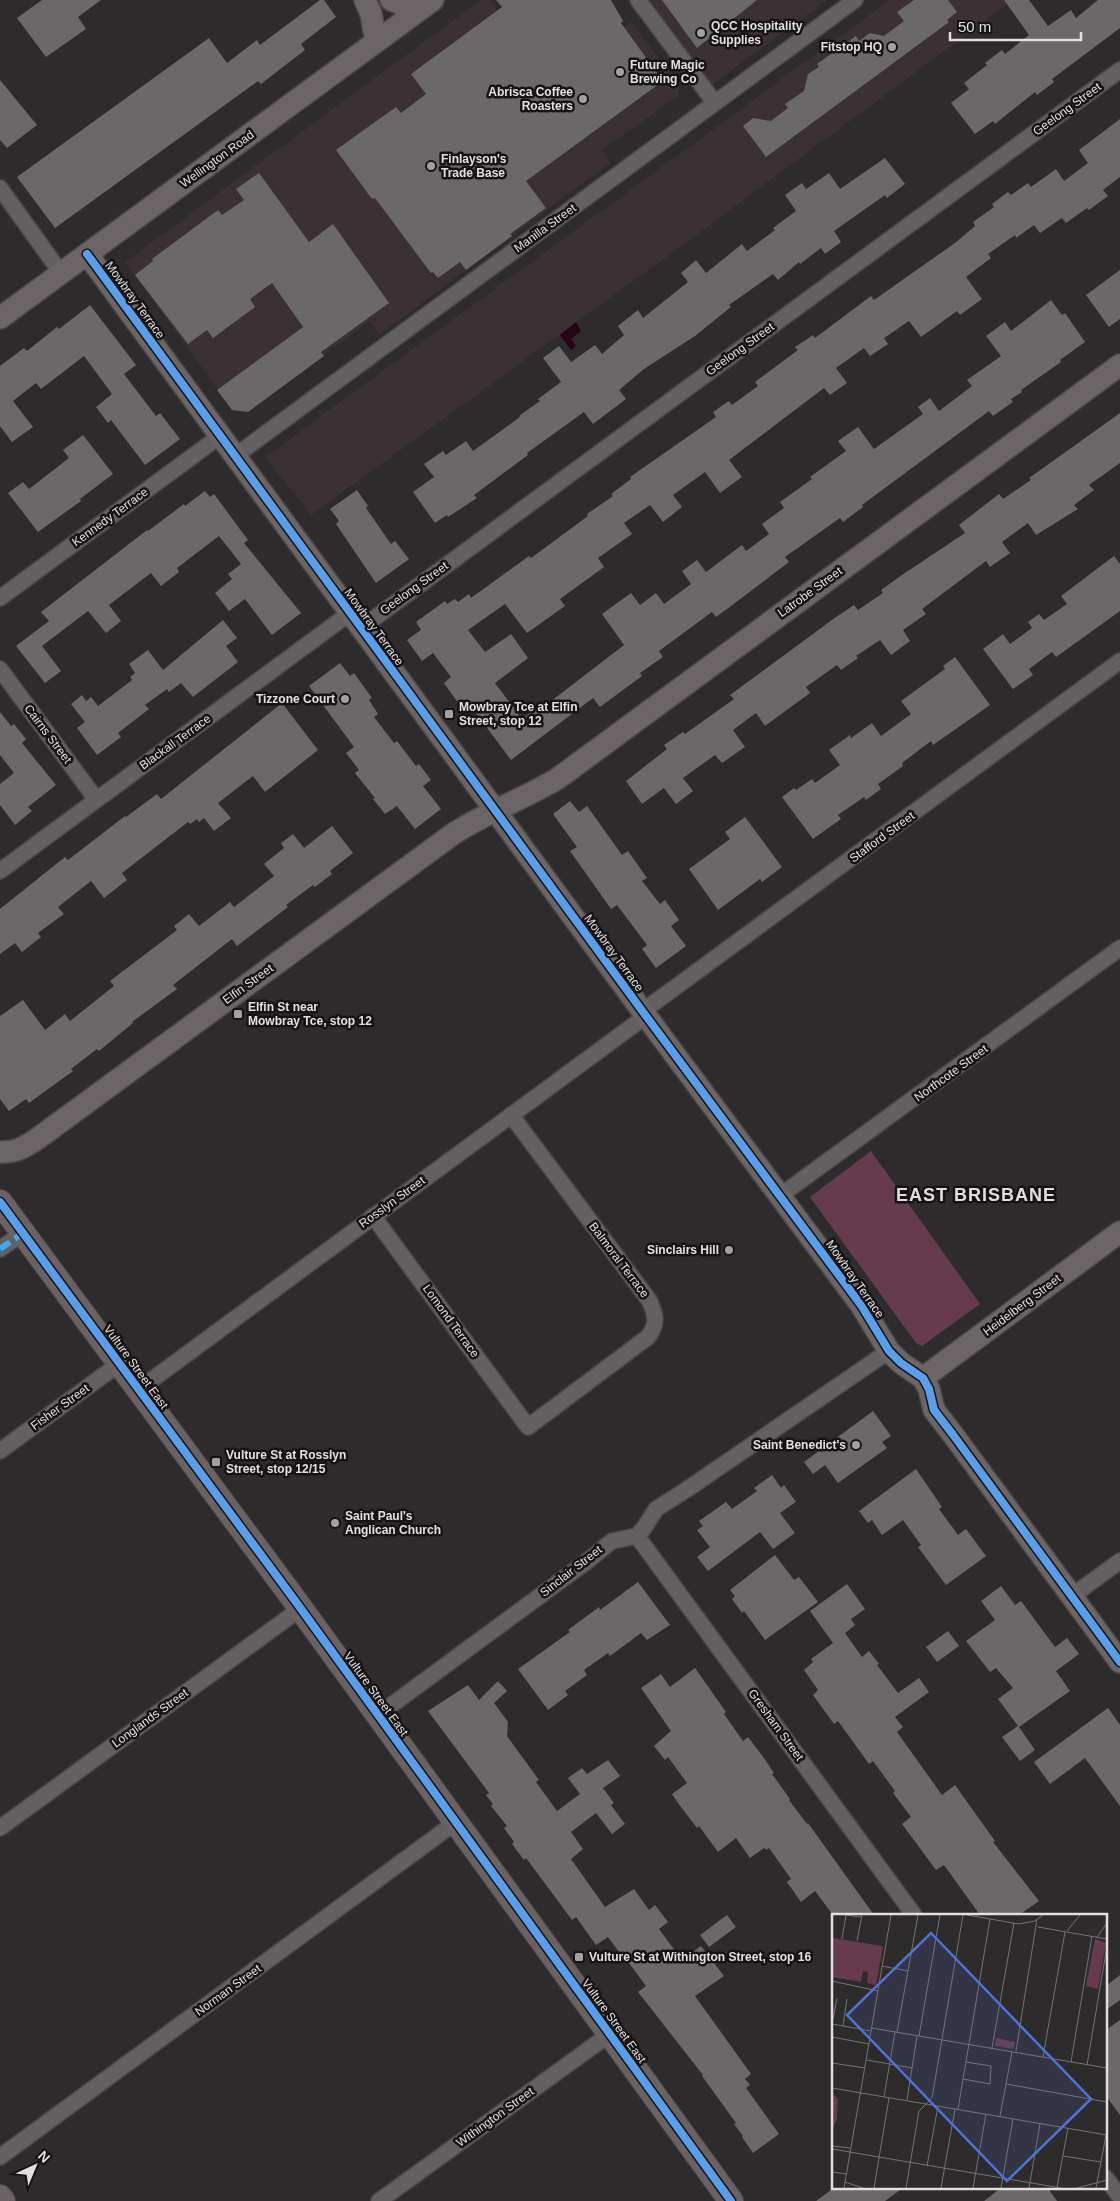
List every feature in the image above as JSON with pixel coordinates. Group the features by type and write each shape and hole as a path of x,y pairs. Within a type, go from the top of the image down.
{"main road":[{"name":"Vulture Street East","path":"0,1202 378,1715 731,2201"},
{"path":"0,2197 3,2201"}],"street":[{"path":"365,0 371,14 376,42"},
{"path":"391,0 426,6"},
{"path":"638,0 715,103"},
{"name":"Manilla Street","path":"235,456 856,0"},
{"name":"Wellington Road","path":"0,318 426,6"},
{"name":"Geelong Street","path":"355,620 1120,70"},
{"path":"0,188 61,273"},
{"name":"Mowbray Terrace","path":"87,254 644,1014 781,1195 861,1305 889,1351 901,1364 923,1378"},
{"name":"Latrobe Street","path":"495,809 529,794 557,778 1120,366"},
{"name":"Kennedy Terrace","path":"0,598 220,436"},
{"name":"Blackall Terrace","path":"0,871 96,800 355,620"},
{"name":"Stafford Street","path":"644,1014 1120,662"},
{"name":"Cairns Street","path":"0,670 96,800"},
{"name":"Elfin Street","path":"0,1152 15,1151 37,1139 453,834 495,809"},
{"name":"Northcote Street","path":"781,1195 1120,948"},
{"name":"Rosslyn Street","path":"138,1390 511,1115 644,1014"},
{"name":"Balmoral Terrace","path":"511,1115 649,1300 656,1313 656,1324 648,1336 528,1427"},
{"name":"Lomond Terrace","path":"373,1216 528,1427"},
{"name":"Heidelberg Street","path":"923,1378 1120,1232"},
{"path":"0,1249 23,1233"},
{"path":"637,1536 656,1509 663,1503 686,1490 889,1351"},
{"name":"Fisher Street","path":"0,1451 120,1364"},
{"path":"923,1378 932,1405 938,1416 1120,1662"},
{"name":"Sinclair Street","path":"378,1715 586,1562 606,1544 637,1536"},
{"name":"Gresham Street","path":"637,1536 913,1914"},
{"path":"1072,1596 1120,1561"},
{"name":"Longlands Street","path":"0,1828 300,1609"},
{"name":"Norman Street","path":"0,2157 456,1822"},
{"name":"Withington Street","path":"379,2201 610,2034"},
{"path":"1108,2181 1120,2197"}],"shaded area":[{"path":"481,0 490,0 550,82 631,22 679,85 678,96 602,150 610,163 379,335 369,321 252,409 229,405 125,262"},
{"path":"644,0 827,0 709,87"},
{"path":"890,0 1013,0 661,261 311,515 265,457"},
{"path":"576,322 581,331 571,339 576,346 571,350 560,335"},
{"path":"871,1151 980,1304 922,1346 916,1343 810,1197"}],"building":[{"path":"42,0 101,0 78,17 86,29 46,57 17,18"},
{"path":"320,0 324,0 336,17 301,44 305,50 261,84 258,81 55,228 17,177 209,38 227,63 257,40 260,45"},
{"path":"496,0 611,0 623,21 621,23 663,81 526,181 546,208 510,234 512,236 466,270 460,262 438,278 433,272 431,273 375,198 372,199 336,150 396,107 401,113 426,94 411,74 502,7"},
{"name":"QCC Hospitality Supplies","path":"662,0 757,0 697,48"},
{"path":"914,0 948,0 957,12 947,20 949,22 766,157 743,126 753,118 771,121 788,108 785,104 804,91 808,74 819,67 817,64 856,36 859,41 870,33 884,36 904,21 897,12"},
{"path":"1004,0 1029,0 1048,26 1071,10 1076,18 1098,0 1120,0 1120,28 1052,79 1054,82 1037,95 1035,92 995,124 993,121 975,134 951,103 969,89 964,83 987,65 985,63 1002,50 1005,54 1029,35"},
{"path":"0,80 37,125 7,148 0,140"},
{"path":"1120,119 1120,177 1103,190 1108,196 1089,210 1087,208 1066,223 1062,218 1040,233 1034,225 1016,238 1015,235 988,254 991,258 966,277 982,299 960,315 957,311 921,337 909,321 884,338 888,344 870,356 864,348 836,368 847,383 830,395 824,388 729,460 742,477 720,493 705,472 673,495 682,507 663,522 650,505 624,523 632,534 598,558 604,567 560,599 565,606 527,633 505,604 468,630 485,652 511,634 528,658 495,683 522,719 544,702 546,705 624,645 602,614 631,593 640,605 656,593 664,604 691,584 682,571 697,560 706,572 742,545 746,551 769,534 762,524 784,508 780,502 846,451 838,441 858,427 874,449 923,414 918,407 930,398 939,411 972,386 967,380 1001,356 986,336 1005,322 1011,331 1051,300 1062,315 1065,313 1085,342 1060,360 1061,362 1021,390 1022,392 1011,399 1013,402 993,416 989,411 862,505 863,507 843,522 840,518 785,557 789,562 716,617 712,612 659,651 663,657 640,673 642,676 600,707 593,698 511,760 468,702 461,707 444,683 451,677 433,653 422,661 407,640 421,630 416,622 445,601 447,604 455,599 458,602 469,594 471,598 529,556 531,558 613,496 611,494 631,479 630,477 716,417 713,412 729,401 732,405 758,386 755,382 798,350 795,347 813,335 815,338 871,296 874,300 955,243 975,226 973,222 994,207 992,204 1008,192 1011,195 1028,183 1031,187 1056,169 1064,181 1088,163 1079,150"},
{"path":"885,158 905,184 887,198 885,195 834,231 841,242 825,254 821,248 800,264 799,262 778,280 773,274 729,305 731,307 695,336 644,369 619,390 626,399 593,424 584,412 527,453 528,455 474,495 477,498 435,523 413,492 434,477 424,464 443,451 446,455 466,441 473,451 540,401 538,399 561,382 543,358 559,346 571,362 595,345 602,354 624,335 618,326 638,310 643,318 688,282 681,273 696,260 706,273 742,244 747,251 775,230 773,228 796,211 785,195 802,183 806,189 829,173 840,189"},
{"path":"259,173 309,242 333,224 389,303 321,352 324,356 248,412 232,410 217,390 303,327 272,283 250,299 255,307 213,338 207,330 188,344 135,275 153,261 152,259 218,210 222,215 244,200 236,189"},
{"path":"1120,270 1120,319 1109,327 1086,295"},
{"path":"90,305 136,365 124,374 156,416 160,413 180,439 145,465 111,420 108,423 96,407 112,394 84,356 41,389 36,383 13,401 33,427 12,442 0,426 0,366 24,348 27,351 57,327 59,329"},
{"path":"1120,413 1120,463 1089,485 1094,490 1074,505 1078,509 1036,535 1028,523 1002,542 1010,553 990,567 986,561 922,609 926,614 903,630 910,641 891,655 880,640 856,656 858,658 841,670 837,665 806,687 810,693 765,726 756,713 733,730 745,747 722,763 715,755 683,778 693,791 676,804 664,788 642,804 626,781 667,749 664,745 683,732 685,734 734,699 730,695 836,617 854,605 858,610 883,593 881,590 965,533 959,525 999,494 1003,499 1031,480 1029,478"},
{"path":"83,435 113,474 80,499 81,501 38,532 8,493 23,482 29,489 69,458 63,450"},
{"path":"357,490 368,506 366,508 391,544 395,541 409,559 376,583 336,524 339,521 330,509"},
{"path":"205,491 210,497 214,494 248,540 244,543 301,613 272,635 245,599 229,611 215,593 232,579 228,574 241,564 219,536 177,568 179,572 161,586 151,573 109,605 121,621 106,633 88,611 42,646 61,671 45,683 16,646 49,621 41,612 147,530"},
{"path":"1114,556 1120,564 1120,611 1056,657 1052,652 1029,669 1033,675 1013,689 983,649 1003,634 1010,644 1032,628 1028,622 1039,614 1044,620 1067,604 1061,596"},
{"path":"223,620 237,638 226,646 238,662 193,697 181,683 169,692 167,689 145,705 149,709 118,733 121,737 97,755 77,728 85,722 71,704 82,695 86,701 91,697 98,706 132,680 130,677 135,673 129,664 148,650 163,670"},
{"path":"955,657 990,705 933,745 931,741 902,763 903,766 878,784 881,789 866,800 864,797 838,815 841,819 813,839 782,797 794,788 796,790 812,779 815,783 840,765 829,750 850,735 851,738 872,723 881,736 911,714 901,701 945,669 943,666"},
{"path":"340,663 350,676 354,673 372,698 369,700 378,714 374,717 394,743 397,741 416,766 419,764 431,780 423,786 441,809 415,829 397,806 385,814 373,799 375,798 355,773 359,770 346,753 354,747 309,686"},
{"path":"282,703 318,750 265,792 253,776 218,803 231,818 214,831 204,818 199,822 197,819 190,824 188,822 122,873 127,880 104,898 91,881 58,907 64,914 38,933 41,937 22,952 15,943 0,954 0,909 65,857 68,860 157,794 161,799"},
{"path":"0,712 11,726 14,724 26,739 22,743 56,785 28,807 32,811 15,825 0,805 0,784 14,773 0,755"},
{"path":"570,801 579,812 587,806 622,855 628,851 647,878 642,881 660,904 665,900 679,920 671,926 686,946 656,968 642,949 647,945 617,905 611,909 570,851 577,847 553,814"},
{"path":"745,817 782,867 762,882 760,879 718,910 689,869 730,839 725,832"},
{"path":"332,826 353,853 330,871 332,874 286,905 288,907 237,946 232,939 173,985 177,989 132,1022 99,1051 97,1049 71,1069 73,1071 29,1103 26,1099 9,1111 0,1099 0,1016 23,1000 45,1030 65,1014 70,1021 114,986 110,981 177,930 174,926 189,914 199,926 230,902 234,907 274,876 264,864 284,848 281,843 293,834 304,848"},
{"name":"Saint Benedict's","path":"873,1411 891,1436 882,1442 887,1448 838,1483 825,1465 813,1474 804,1462"},
{"path":"916,1469 942,1507 939,1509 958,1535 966,1529 986,1556 946,1585 918,1547 921,1545 903,1520 882,1535 872,1520 868,1523 859,1511"},
{"path":"772,1475 781,1488 784,1485 796,1502 780,1513 795,1533 773,1549 760,1532 708,1571 697,1557 710,1547 697,1530 703,1526 699,1521 726,1502 732,1509 757,1491 754,1488"},
{"path":"775,1555 794,1580 799,1577 818,1602 765,1640 744,1611 742,1613 732,1599 735,1596 730,1590"},
{"path":"638,1582 670,1625 647,1640 641,1633 610,1656 608,1653 584,1670 587,1675 565,1691 568,1695 548,1710 518,1669 570,1632 568,1630 599,1607 600,1610"},
{"path":"847,1584 865,1609 851,1619 855,1625 845,1633 862,1657 869,1651 898,1693 919,1678 929,1692 895,1717 903,1727 897,1732 942,1795 955,1785 995,1841 993,1842 1039,1901 1020,1914 979,1914 944,1865 936,1870 902,1824 911,1817 893,1793 895,1791 873,1761 869,1764 838,1721 834,1724 813,1695 818,1690 804,1670 813,1662 811,1659 833,1643 810,1611"},
{"path":"1001,1586 1015,1605 1021,1601 1055,1647 1067,1638 1079,1654 1056,1671 1070,1691 1019,1727 1035,1750 1020,1761 1002,1737 1018,1726 998,1699 1013,1688 996,1668 990,1672 966,1641 995,1620 981,1601"},
{"path":"948,1631 959,1646 937,1662 926,1647"},
{"path":"695,1668 726,1712 724,1714 743,1741 748,1737 764,1758 789,1800 808,1823 873,1914 832,1914 815,1891 801,1902 787,1882 791,1879 769,1848 766,1850 764,1848 750,1858 736,1838 718,1852 699,1826 697,1828 672,1794 687,1783 668,1757 665,1760 654,1746 671,1731 641,1688 661,1674 670,1687"},
{"path":"498,1681 507,1691 494,1703 508,1722 507,1736 539,1780 536,1782 557,1811 580,1794 568,1778 582,1768 587,1774 608,1760 620,1776 603,1788 614,1803 611,1805 625,1824 612,1834 596,1813 571,1832 583,1849 571,1859 605,1907 634,1889 649,1910 655,1905 668,1922 659,1929 682,1960 701,1946 724,1976 695,1996 751,2074 745,2079 750,2085 746,2088 779,2134 753,2153 734,2124 736,2123 703,2075 638,1992 646,1986 608,1937 596,1945 576,1917 572,1920 526,1858 524,1860 512,1844 514,1842 504,1828 507,1826 491,1806 493,1804 486,1795 489,1793 428,1711 468,1685 479,1700"},
{"path":"1108,1708 1120,1725 1120,1806 1085,1758 1050,1784 1034,1762"},
{"path":"727,1915 736,1927 709,1947 700,1935"},
{"path":"1120,1975 1120,2000 1108,2009 1108,1984"},
{"path":"1120,2020 1120,2115 1108,2099 1108,2029"},
{"path":"834,2188 903,2188 885,2201 816,2201"},
{"path":"1001,2188 1048,2188 1057,2201 984,2201"}],"marked path":[{"path":"0,1249 23,1233"}],"cycle path":[{"path":"87,254 646,1016 861,1305 889,1351 901,1363 923,1378 929,1389 934,1410 1120,1662"},
{"path":"0,1202 296,1602 731,2201"}],"place":[{"name":"QCC Hospitality Supplies","path":"701,33"},
{"name":"Fitstop HQ","path":"892,47"},
{"name":"Future Magic Brewing Co","path":"620,72"},
{"name":"Abrisca Coffee Roasters","path":"583,99"},
{"name":"Finlayson's Trade Base","path":"431,166"},
{"name":"Tizzone Court","path":"345,699"},
{"name":"Mowbray Tce at Elfin Street, stop 12","path":"449,714"},
{"name":"Elfin St near Mowbray Tce, stop 12","path":"238,1014"},
{"name":"Sinclairs Hill","path":"729,1250"},
{"name":"Saint Benedict's","path":"856,1445"},
{"name":"Vulture St at Rosslyn Street, stop 12/15","path":"216,1462"},
{"name":"Saint Paul's Anglican Church","path":"335,1523"},
{"name":"Vulture St at Withington Street, stop 16","path":"579,1957"}],"district":[{"name":"EAST BRISBANE","path":"976,1195"}]}
